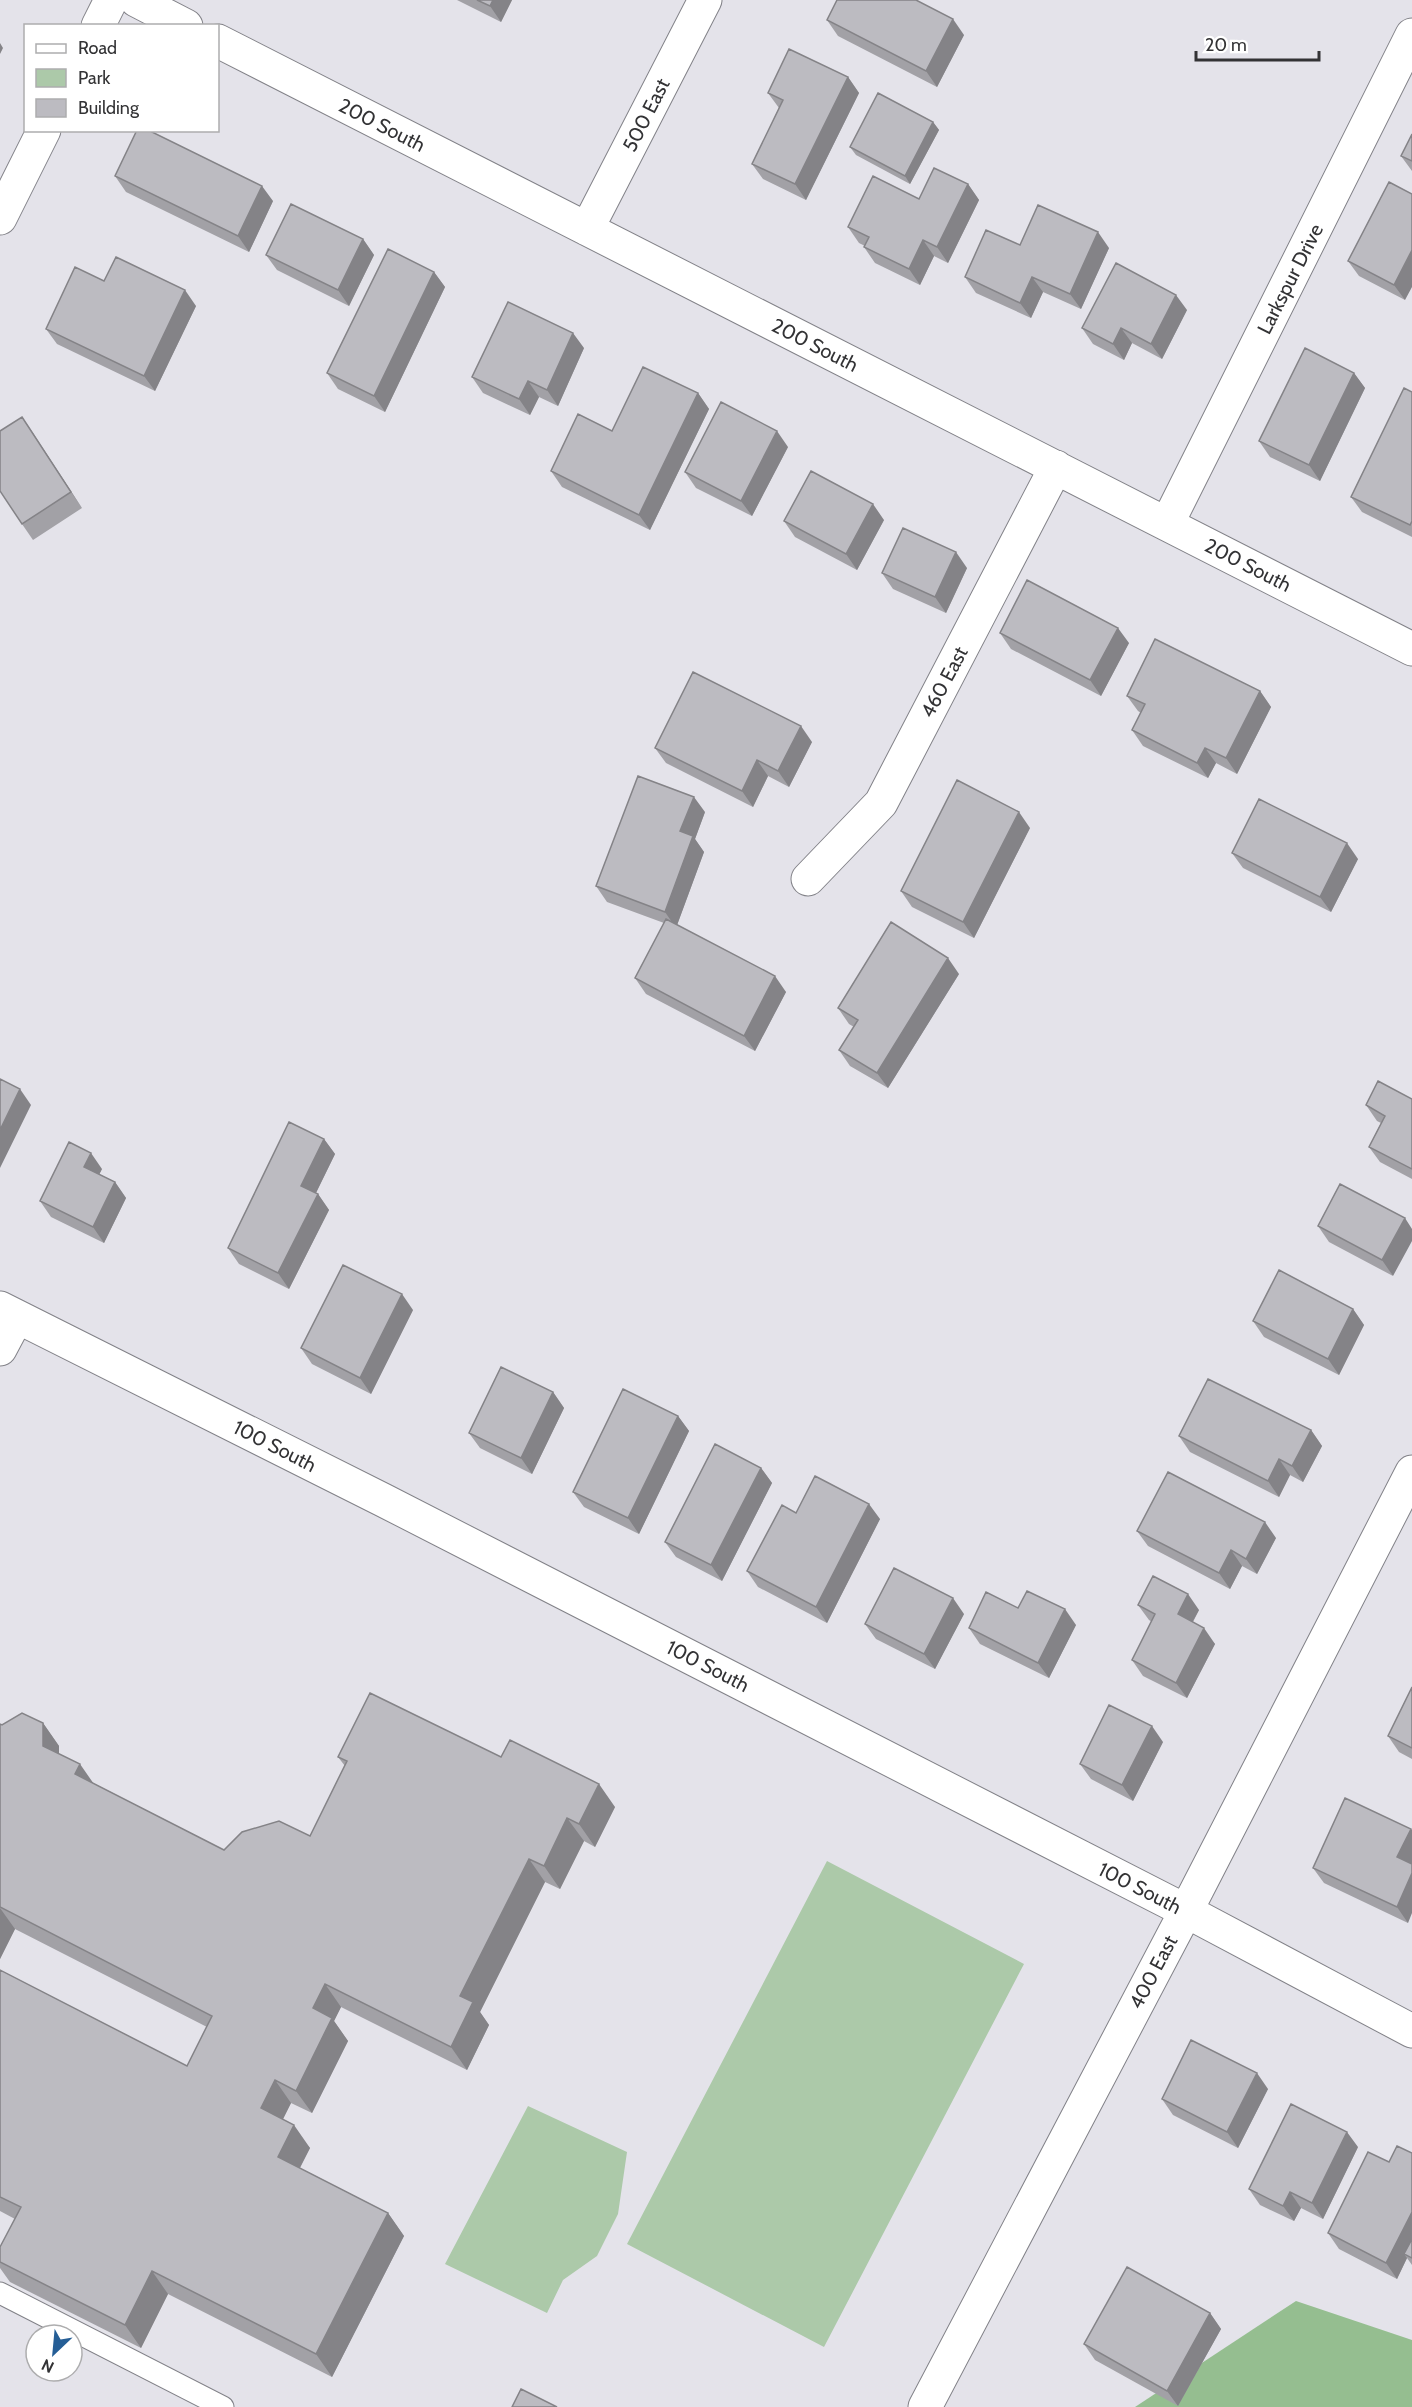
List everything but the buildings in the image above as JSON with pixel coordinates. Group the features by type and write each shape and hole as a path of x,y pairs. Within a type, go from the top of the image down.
{"street":[{"path":"99,24 111,0"},
{"path":"136,0 182,24"},
{"name":"500 East","path":"587,229 705,0"},
{"name":"Larkspur Drive","path":"1167,524 1412,35"},
{"name":"200 South","path":"219,42 1412,649"},
{"path":"0,218 43,132"},
{"name":"460 East","path":"808,879 881,803 1056,467"},
{"path":"0,1349 8,1313"},
{"name":"100 South","path":"8,1313 394,1506 1185,1911 1412,2031"},
{"name":"400 East","path":"925,2407 1412,1472"}],"lane":[{"path":"0,2293 223,2407"}],"green space":[{"path":"827,1861 1024,1964 824,2347 627,2244"},
{"path":"528,2106 627,2152 618,2214 597,2256 563,2280 547,2313 445,2264"},
{"path":"1296,2301 1412,2340 1412,2407 1135,2407"}]}
